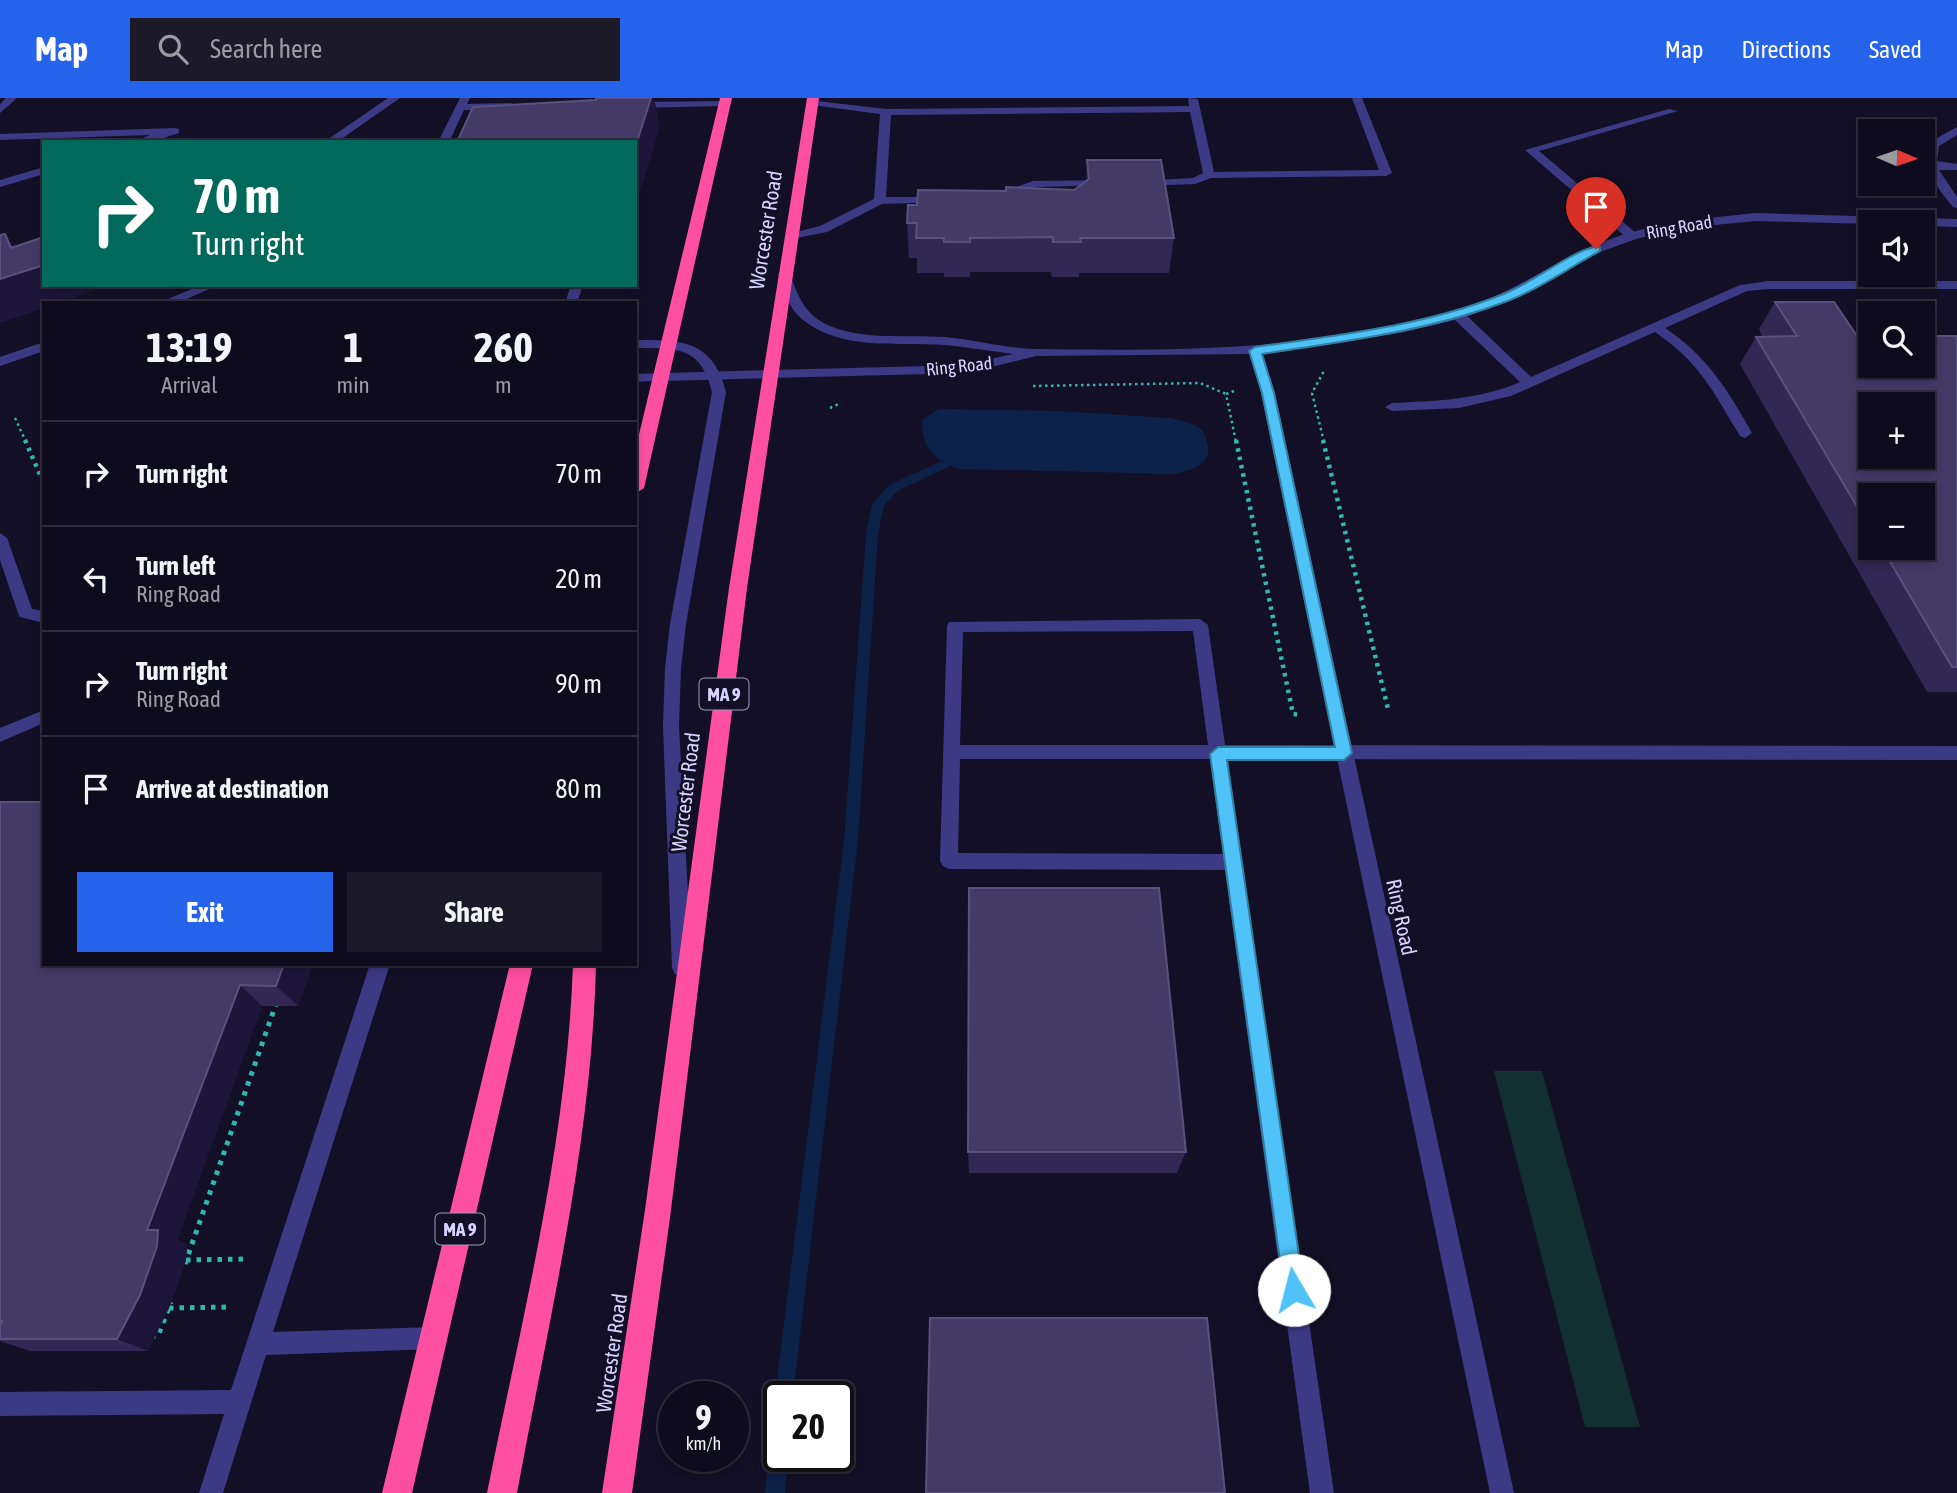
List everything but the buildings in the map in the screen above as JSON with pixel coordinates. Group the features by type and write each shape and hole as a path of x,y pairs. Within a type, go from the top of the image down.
{"highway":[{"name":"Worcester Road","path":"617,1493 738,588 812,100"},
{"path":"637,480 725,101"},
{"name":"MA 9","path":"397,1493 523,966"},
{"path":"502,1493 571,1130 583,1025 585,966"}],"street":[{"path":"0,110 12,98"},
{"path":"332,140 395,98"},
{"path":"985,199 1033,184 1189,182 1209,174 1386,173 1357,98"},
{"path":"812,100 886,111 1194,104 1209,174"},
{"path":"626,105 725,101"},
{"path":"444,140 463,102 530,106"},
{"path":"880,201 886,111"},
{"path":"1632,236 1531,150 1673,111"},
{"path":"1936,143 1957,130"},
{"path":"0,137 175,131 146,140"},
{"path":"1936,166 1957,167"},
{"path":"0,184 42,171"},
{"path":"1936,172 1957,205"},
{"path":"791,235 823,229 880,201 947,200"},
{"name":"Ring Road","path":"637,378 948,368 990,363 1037,352 1255,351 1400,330 1458,315 1509,296 1580,257 1632,236 1682,224 1736,218 1957,223"},
{"path":"785,274 793,299 804,314 822,327 843,335 868,340 941,341 1037,352"},
{"path":"1392,407 1459,404 1506,393 1734,290 1757,286 1957,285"},
{"path":"169,301 208,287"},
{"path":"1458,315 1530,383"},
{"path":"1654,326 1687,348 1707,367 1745,433"},
{"path":"637,344 669,344 692,348 701,354 716,376 719,401 678,624 671,695 683,1014"},
{"path":"0,362 42,347"},
{"name":"Ring Road","path":"1255,351 1268,393 1502,1493"},
{"path":"0,538 26,613 42,617"},
{"path":"1234,862 949,861 955,626 1200,625 1234,862 1322,1493"},
{"path":"0,735 42,717"},
{"path":"952,752 1957,752"},
{"path":"211,1493 379,966"},
{"path":"259,1344 434,1338"},
{"path":"0,1404 239,1402"}],"path":[{"path":"15,418 41,477"},
{"path":"182,1272 281,990"},
{"path":"186,1260 286,1258"},
{"path":"145,1336 158,1336 174,1296"},
{"path":"169,1308 271,1306"}],"green space":[{"path":"1494,1071 1542,1071 1640,1427 1585,1427"}],"water":[{"path":"939,409 1059,411 1170,418 1202,430 1208,453 1198,466 1173,474 959,469 936,457 926,444 923,419"}],"waterway":[{"path":"786,1381 851,840 872,534 878,505 893,488 944,464"},
{"path":"775,1493 777,1472"}],"route":[{"path":"1294,1290 1218,754 1344,753 1268,393 1255,351 1400,330 1458,315 1509,296 1596,249"}]}
